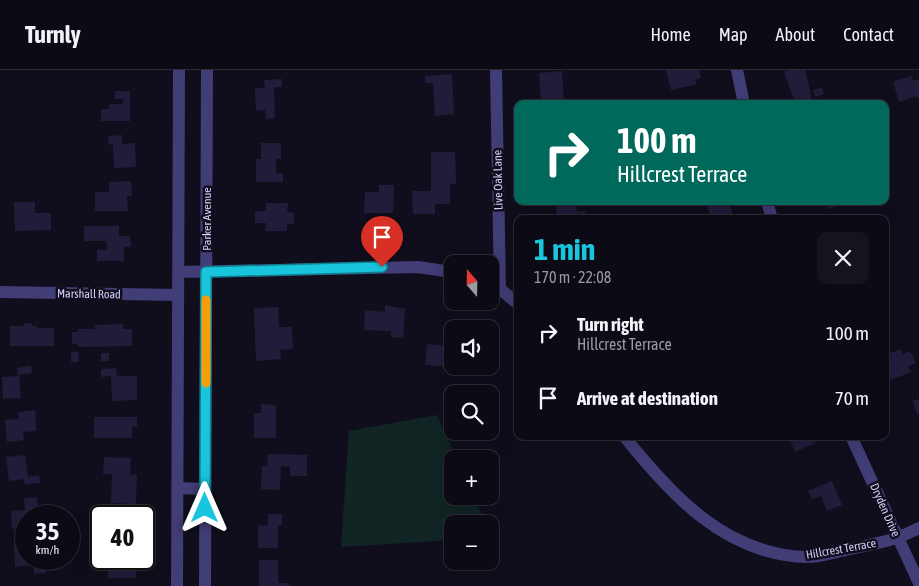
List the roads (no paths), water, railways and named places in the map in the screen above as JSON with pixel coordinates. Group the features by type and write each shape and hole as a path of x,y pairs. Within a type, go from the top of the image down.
{"street":[{"path":"177,586 179,70"},
{"name":"Parker Avenue","path":"205,586 207,70"},
{"name":"Live Oak Lane","path":"495,255 496,70"},
{"path":"736,70 743,100"},
{"path":"178,272 418,267 444,271"},
{"path":"499,290 514,301"},
{"name":"Marshall Road","path":"0,292 178,295"},
{"name":"Hillcrest Terrace","path":"627,440 668,489 710,525 758,548 806,557 898,540 919,528"},
{"name":"Dryden Drive","path":"853,440 919,583"},
{"path":"177,488 205,488"}]}
